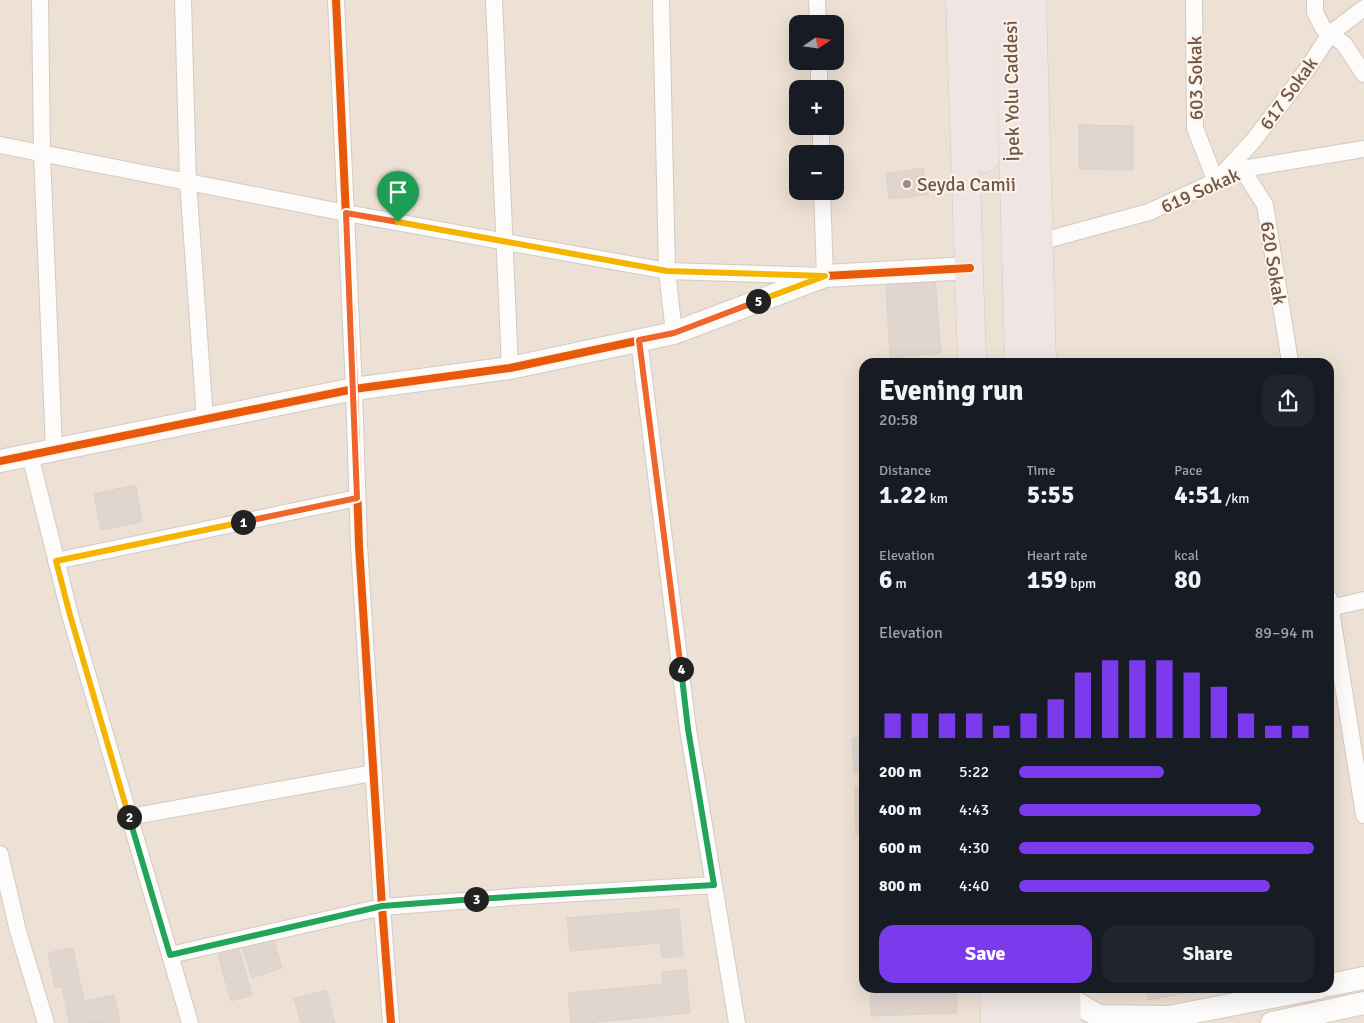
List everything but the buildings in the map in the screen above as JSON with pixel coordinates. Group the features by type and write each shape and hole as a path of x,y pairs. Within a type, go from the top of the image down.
{"highway":[{"path":"960,0 972,358"},
{"name":"İpek Yolu Caddesi","path":"981,0 991,358"},
{"name":"İpek Yolu Caddesi","path":"1009,0 1019,358"},
{"path":"1032,0 1042,358"},
{"path":"994,993 995,1023"},
{"path":"1016,993 1018,1023"},
{"path":"1045,1023 1061,999"}],"street":[{"path":"40,0 42,153 54,450"},
{"path":"183,0 188,182 205,419"},
{"path":"336,0 354,388 357,498 373,773 391,1023"},
{"path":"494,0 510,368"},
{"path":"661,0 667,271 674,333"},
{"path":"817,0 818,15"},
{"name":"603 Sokak","path":"1194,0 1195,128 1216,182"},
{"path":"1315,0 1315,12 1323,28 1344,44 1364,74"},
{"name":"617 Sokak","path":"1216,182 1253,141 1306,71 1330,34 1364,8"},
{"path":"0,145 346,213 667,271 825,276 970,268"},
{"name":"619 Sokak","path":"1039,242 1149,212 1242,170 1364,149"},
{"name":"620 Sokak","path":"1242,170 1265,205 1289,358"},
{"path":"822,200 825,276"},
{"path":"0,461 354,388 510,368 674,333 825,276"},
{"path":"639,340 688,729 737,1023"},
{"path":"30,455 70,615 190,1023"},
{"path":"56,561 357,498"},
{"path":"1334,603 1364,600"},
{"path":"1334,628 1364,815"},
{"path":"130,817 373,773"},
{"path":"0,854 18,931 46,1023"},
{"path":"170,955 382,906 714,885"},
{"path":"1334,984 1364,978"},
{"path":"1061,999 1099,1016 1168,1017 1292,993"},
{"path":"1272,1023 1364,1003"}],"shaded area":[{"path":"0,0 1364,0 1364,1023 0,1023"}],"cycle path":[{"path":"336,0 354,389 359,546 391,1023"},
{"path":"0,461 354,389 510,368 674,333 825,276 970,268"}],"place":[{"name":"Seyda Camii","path":"907,184"}],"route":[{"path":"346,213 398,222 667,271 825,276 674,333 639,340 688,729 714,885 382,906 170,955 70,615 56,561 357,498 346,213"}]}
